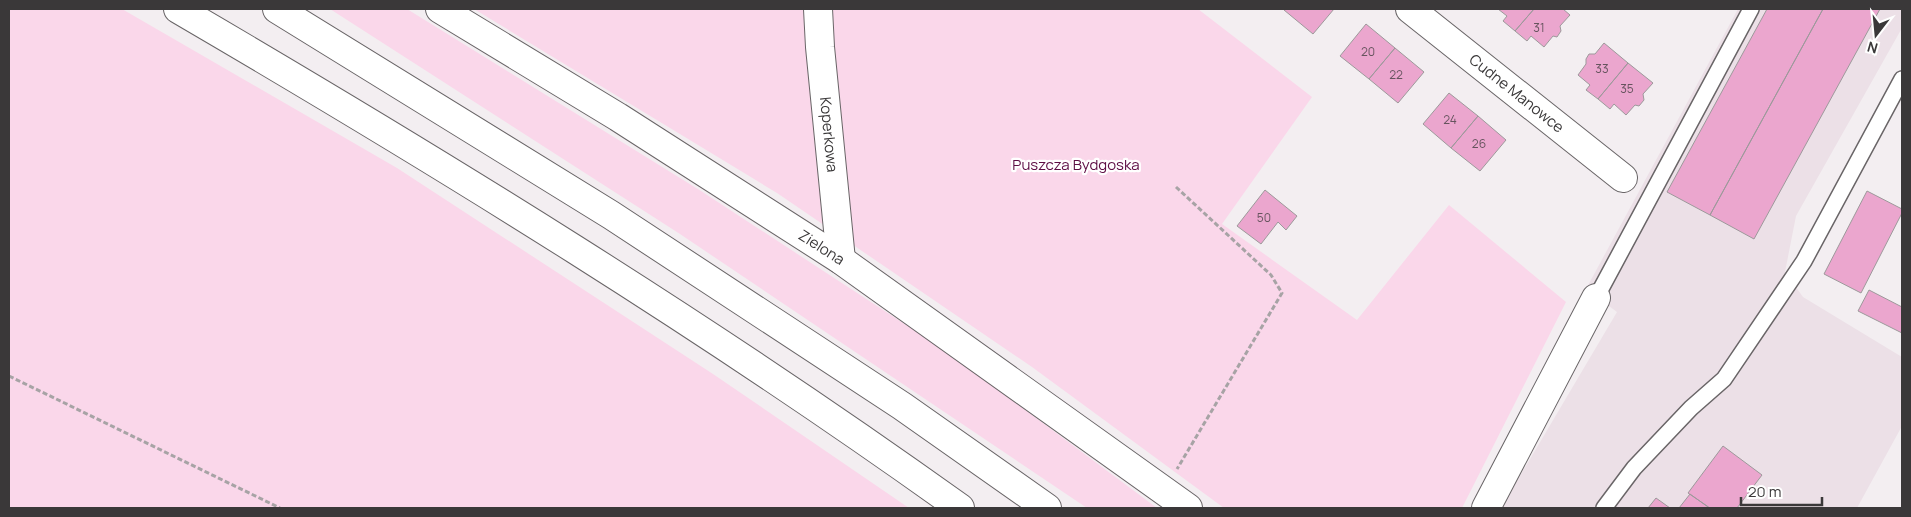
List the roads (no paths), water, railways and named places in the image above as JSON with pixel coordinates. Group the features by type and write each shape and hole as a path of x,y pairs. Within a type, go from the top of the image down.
{"main road":[{"path":"178,9 295,77 589,258 870,444 960,508"},
{"path":"277,9 611,216 902,406 1047,508"},
{"name":"Zielona","path":"440,9 618,117 841,260 1188,508"},
{"name":"Koperkowa","path":"818,9 841,260"},
{"name":"Cudne Manowce","path":"1410,9 1623,178"},
{"path":"1486,508 1596,298"}],"lane":[{"path":"1596,298 1751,9"},
{"path":"1604,508 1634,468 1691,408 1724,379 1804,260 1902,78"}],"park label":[{"name":"Puszcza Bydgoska","path":"1076,165"}]}
